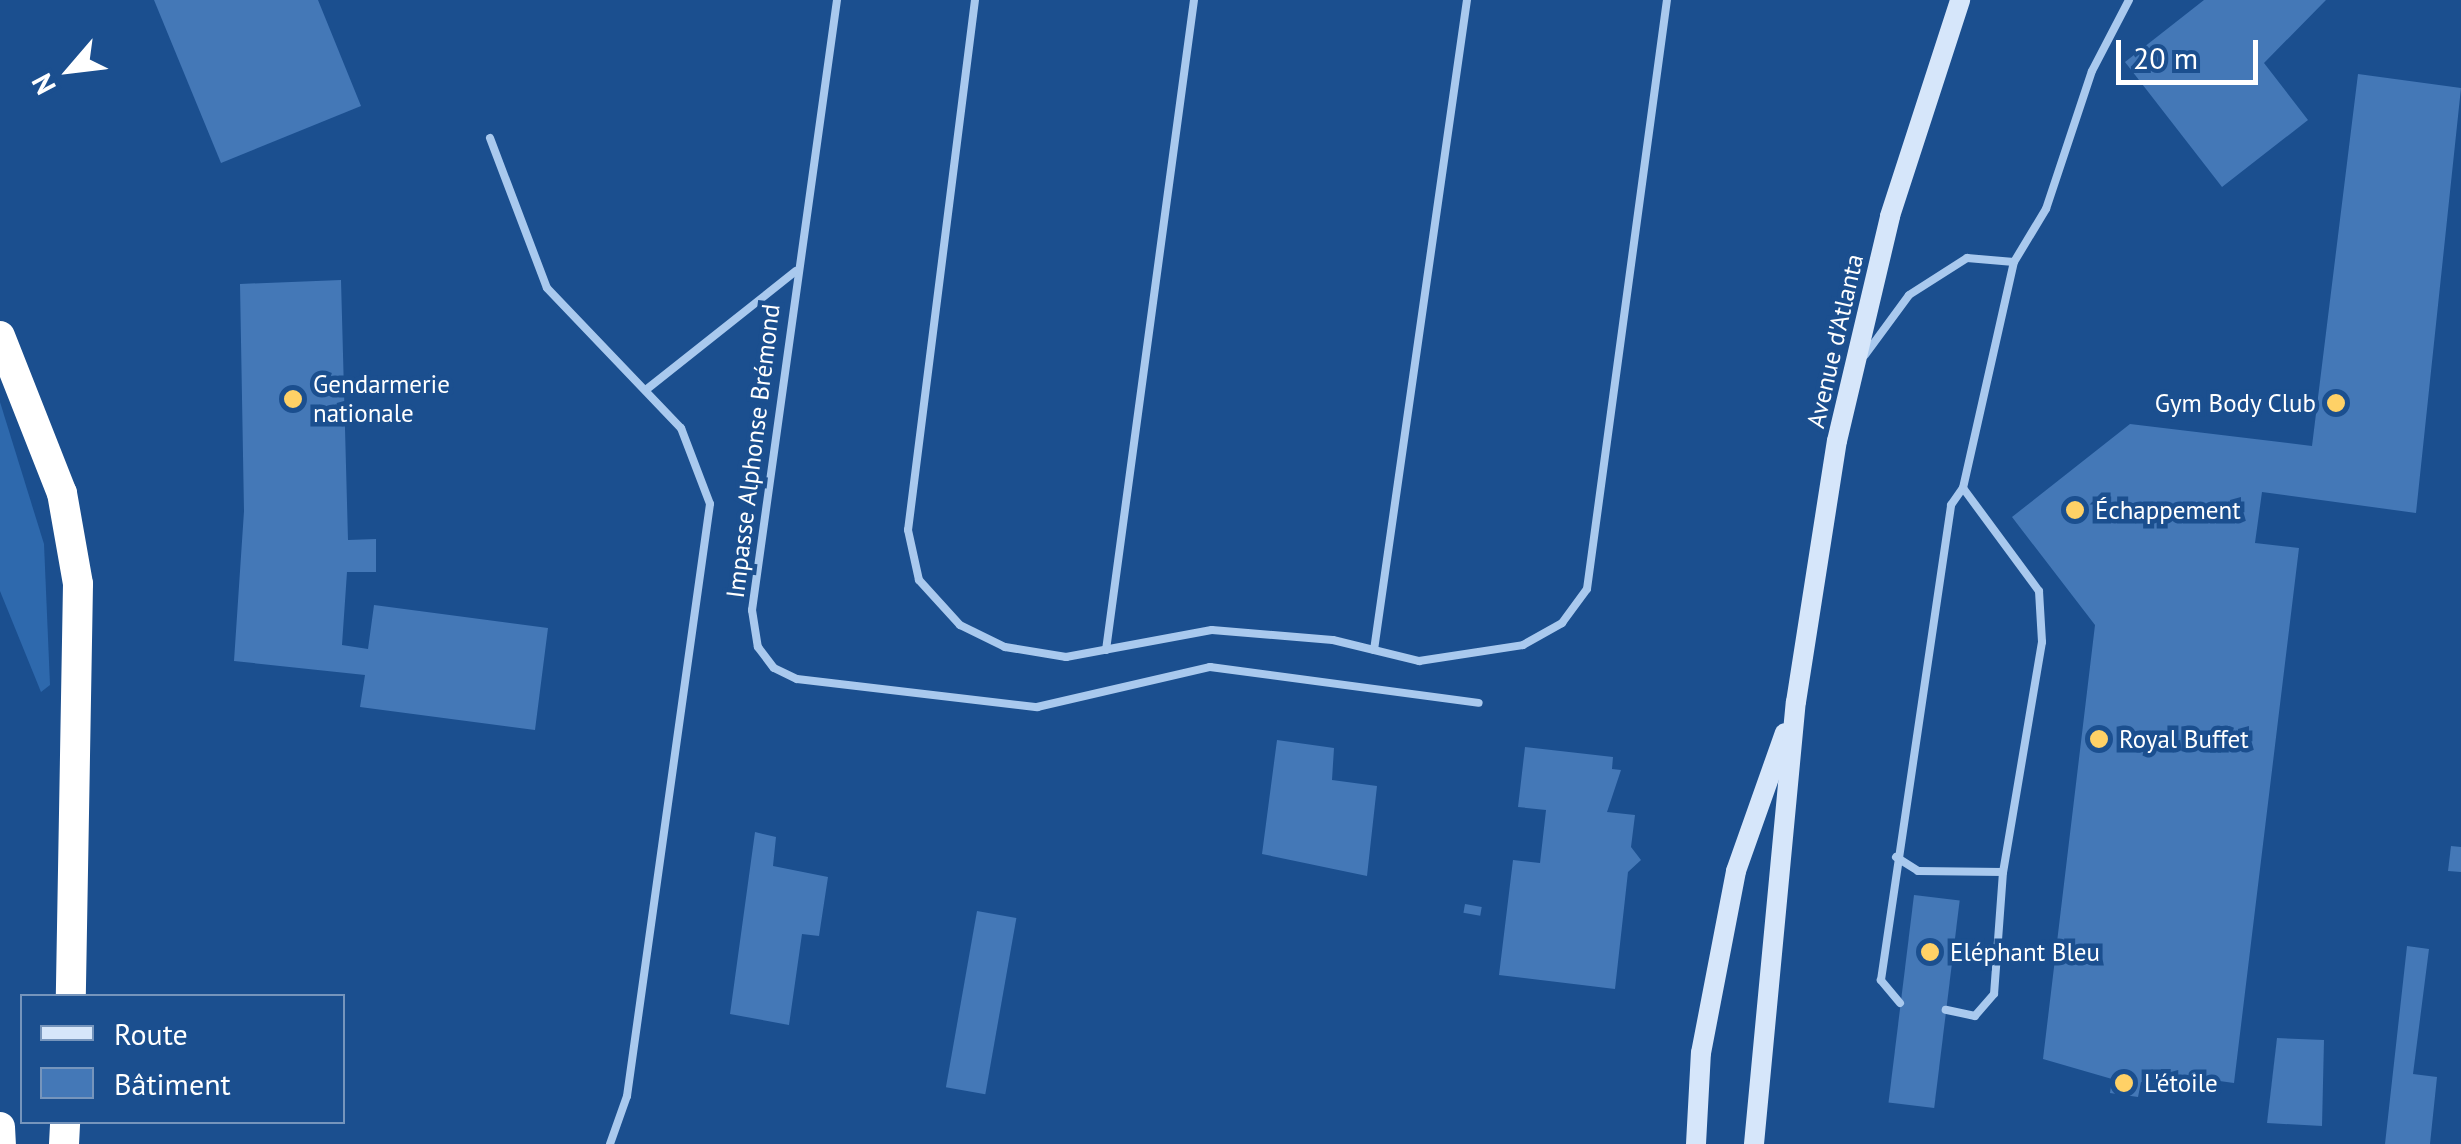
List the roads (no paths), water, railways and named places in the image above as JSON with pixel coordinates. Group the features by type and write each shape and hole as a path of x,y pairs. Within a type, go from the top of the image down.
{"highway":[{"path":"0,336 62,493 78,584 71,994"},
{"path":"0,1128 1,1144"}],"main road":[{"name":"Avenue d'Atlanta","path":"1754,1144 1796,702 1854,371 1890,216 1960,0"},
{"name":"Avenue d'Atlanta","path":"1696,1144 1701,1053 1736,871 1796,702"}],"lane":[{"name":"Impasse Alphonse Brémond","path":"837,0 796,270 752,610 758,646 774,668 796,679 1037,707 1210,668 1480,703"},
{"path":"975,0 908,530 919,580 960,625 1005,647 1066,658 1212,630 1374,650 1419,661 1523,645 1562,623 1587,589 1668,0"},
{"path":"1106,650 1194,0"},
{"path":"1374,650 1467,0"},
{"path":"1900,1002 1881,980 1896,857 1951,504 1962,488 2014,262 2046,209 2092,72 2129,0"},
{"path":"490,138 547,288 647,389 700,458 710,504 627,1096 610,1144"},
{"path":"1854,371 1909,295 1968,258 2014,262"},
{"path":"647,389 796,270"},
{"path":"1946,1010 1975,1016 1994,994 2002,872 2042,642 2039,592 1962,488"},
{"path":"1896,857 1918,871 2002,872"}],"place":[{"name":"Gendarmerie nationale","path":"293,399"},
{"name":"Gym Body Club","path":"2336,403"},
{"name":"Échappement","path":"2075,510"},
{"name":"Royal Buffet","path":"2099,739"},
{"name":"Eléphant Bleu","path":"1930,952"},
{"name":"L'étoile","path":"2124,1083"}]}
